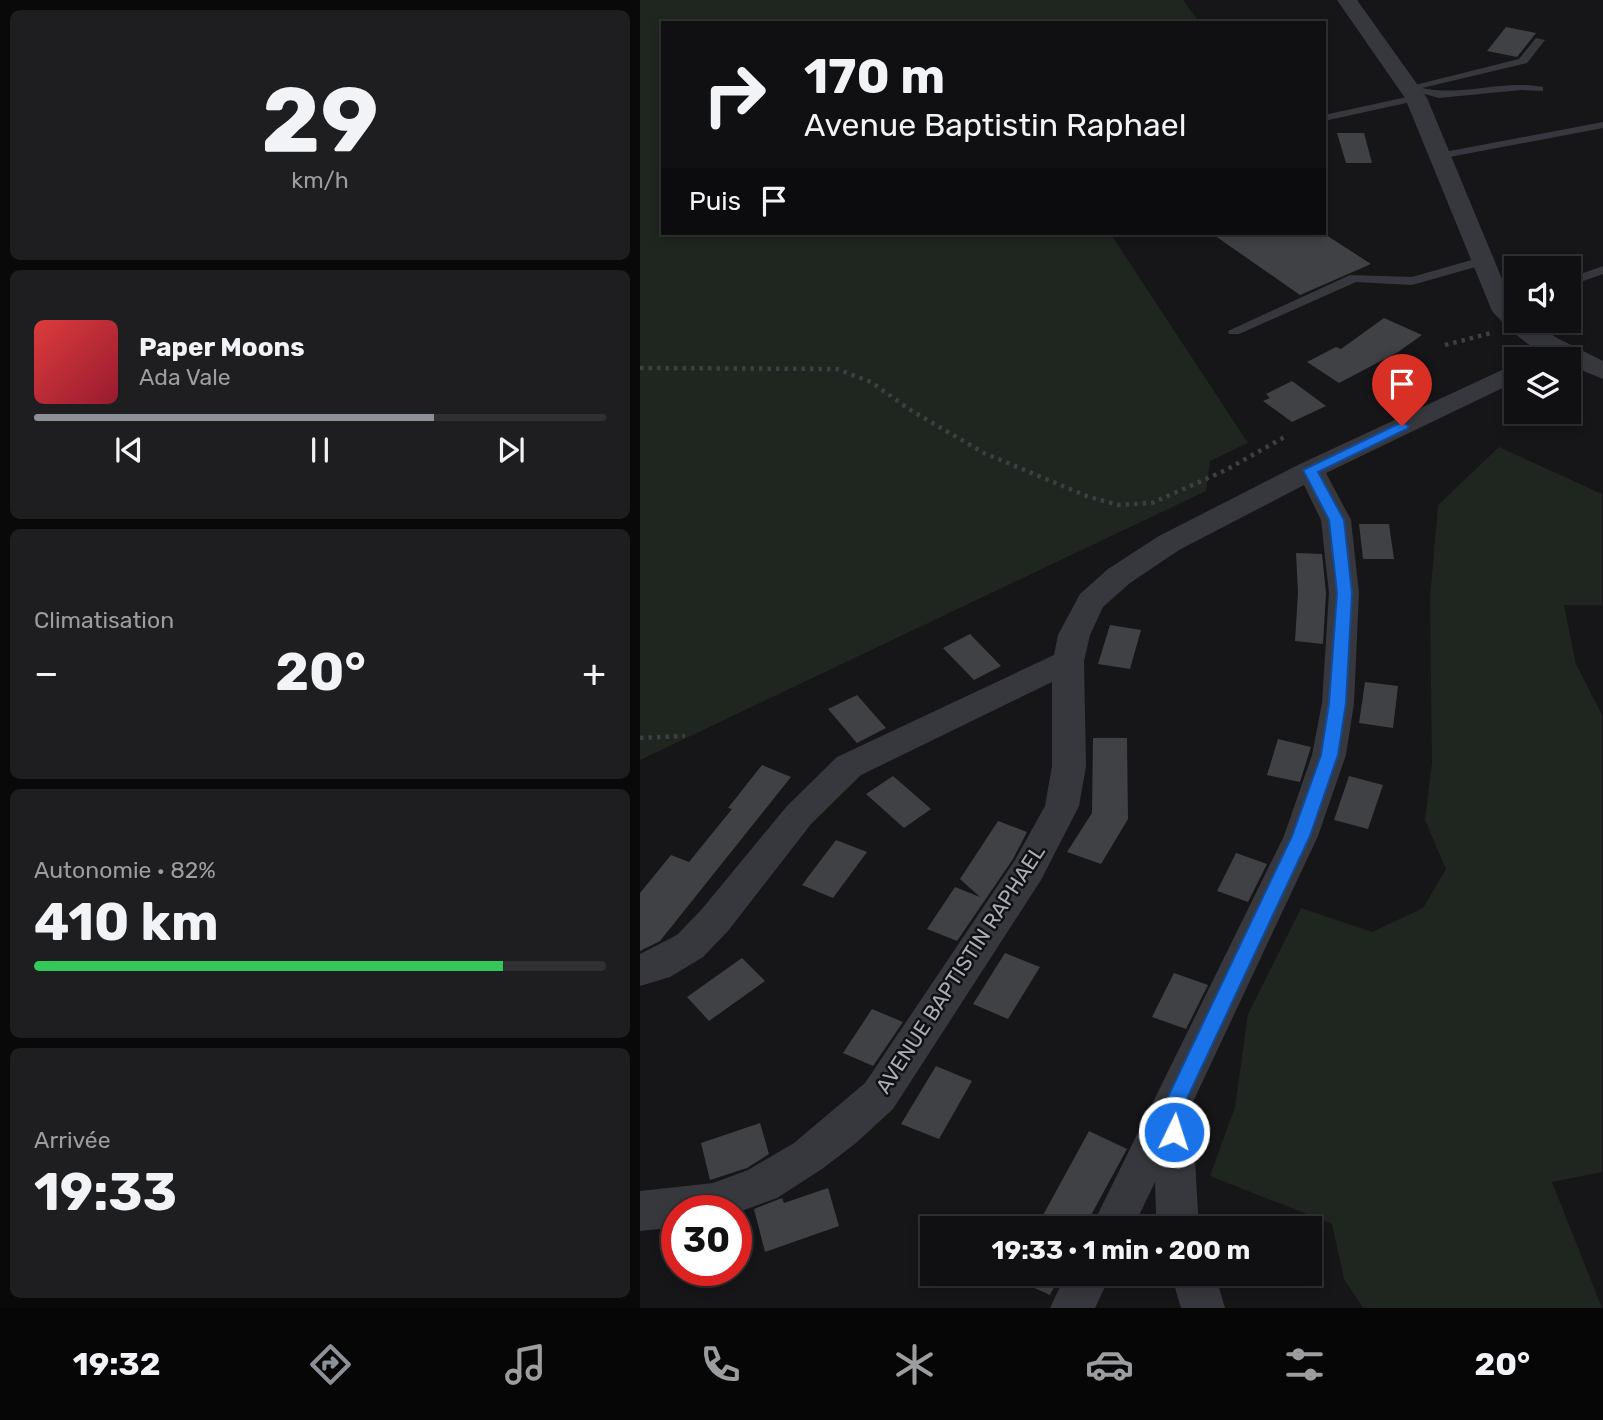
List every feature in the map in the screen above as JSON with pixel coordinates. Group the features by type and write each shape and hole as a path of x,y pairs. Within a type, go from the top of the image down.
{"street":[{"path":"1347,0 1412,93 1482,261 1504,299"},
{"path":"1531,333 1543,347"},
{"path":"1581,365 1602,372"},
{"name":"AVENUE BAPTISTIN RAPHAEL","path":"640,1211 713,1202 761,1184 834,1137 879,1096 1028,870 1062,806 1069,766 1068,661 1074,635 1091,601 1119,576 1169,543 1310,470 1504,377"},
{"path":"1118,1216 1174,1105 1301,836 1329,755 1338,703 1344,593 1336,520 1310,470"},
{"path":"640,970 657,966 690,946 715,920 799,815 849,766 1068,661"},
{"path":"1174,1105 1178,1216"},
{"path":"1072,1308 1083,1286"},
{"path":"1197,1286 1203,1308"}],"lane":[{"path":"1326,117 1523,61 1540,40"},
{"path":"1412,93 1439,96 1521,87 1539,89"},
{"path":"1439,156 1602,125"},
{"path":"1234,331 1354,278 1412,281 1482,261"},
{"path":"1581,278 1602,270"}],"path":[{"path":"1445,345 1490,333 1504,316"},
{"path":"640,368 837,369 871,382 984,453 1089,497 1119,505 1152,503 1226,470 1288,435"},
{"path":"640,738 685,736"}],"shaded area":[{"path":"640,0 1183,0 1199,21 661,21 661,235 1111,235 1248,443 1210,461 1206,491 640,760"},
{"path":"1499,447 1602,494 1602,605 1564,605 1576,664 1602,715 1602,1172 1552,1182 1602,1308 1363,1308 1344,1279 1332,1224 1322,1220 1322,1216 1312,1216 1210,1176 1235,1107 1248,1014 1301,908 1372,932 1423,908 1446,869 1425,820 1432,763 1430,598 1438,505"}],"building":[{"path":"1506,27 1536,33 1517,57 1487,51"},
{"path":"1337,133 1364,133 1372,163 1346,163"},
{"path":"1214,235 1326,235 1371,264 1300,295"},
{"path":"1384,318 1422,335 1398,352 1339,383 1307,362 1336,347 1341,349"},
{"path":"1292,381 1326,406 1292,422 1263,401 1270,398 1266,394"},
{"path":"1359,524 1389,524 1394,559 1363,559"},
{"path":"1296,553 1322,554 1326,593 1323,644 1295,641 1298,593"},
{"path":"1110,625 1141,630 1130,669 1098,664"},
{"path":"970,634 1001,666 974,680 943,648"},
{"path":"1365,682 1398,686 1393,728 1359,723"},
{"path":"857,695 886,728 857,743 828,709"},
{"path":"1093,738 1127,738 1128,819 1101,864 1067,852 1092,813"},
{"path":"1278,739 1311,747 1300,782 1267,775"},
{"path":"762,765 791,777 660,941 640,951 640,893 671,855 689,862 732,809 728,808"},
{"path":"893,776 931,809 904,828 866,794"},
{"path":"1349,776 1383,785 1368,829 1334,820"},
{"path":"998,821 1027,832 1013,859 957,941 927,929 955,887 980,897 960,879"},
{"path":"836,840 867,852 833,898 802,885"},
{"path":"1236,853 1267,864 1248,902 1217,891"},
{"path":"1005,953 1040,967 1008,1019 973,1004"},
{"path":"742,958 765,981 709,1021 687,997"},
{"path":"1174,973 1208,985 1186,1029 1152,1017"},
{"path":"872,1009 903,1022 873,1066 843,1053"},
{"path":"936,1066 972,1081 939,1139 901,1124"},
{"path":"760,1123 769,1154 747,1168 710,1180 701,1143"},
{"path":"1089,1131 1127,1149 1091,1216 1043,1216"},
{"path":"828,1188 839,1226 765,1252 754,1209 782,1198 784,1203"},
{"path":"1030,1286 1055,1286 1050,1295"}],"route":[{"path":"1174,1132 1174,1105 1301,836 1329,755 1338,703 1344,593 1336,520 1310,470 1402,426"}]}
